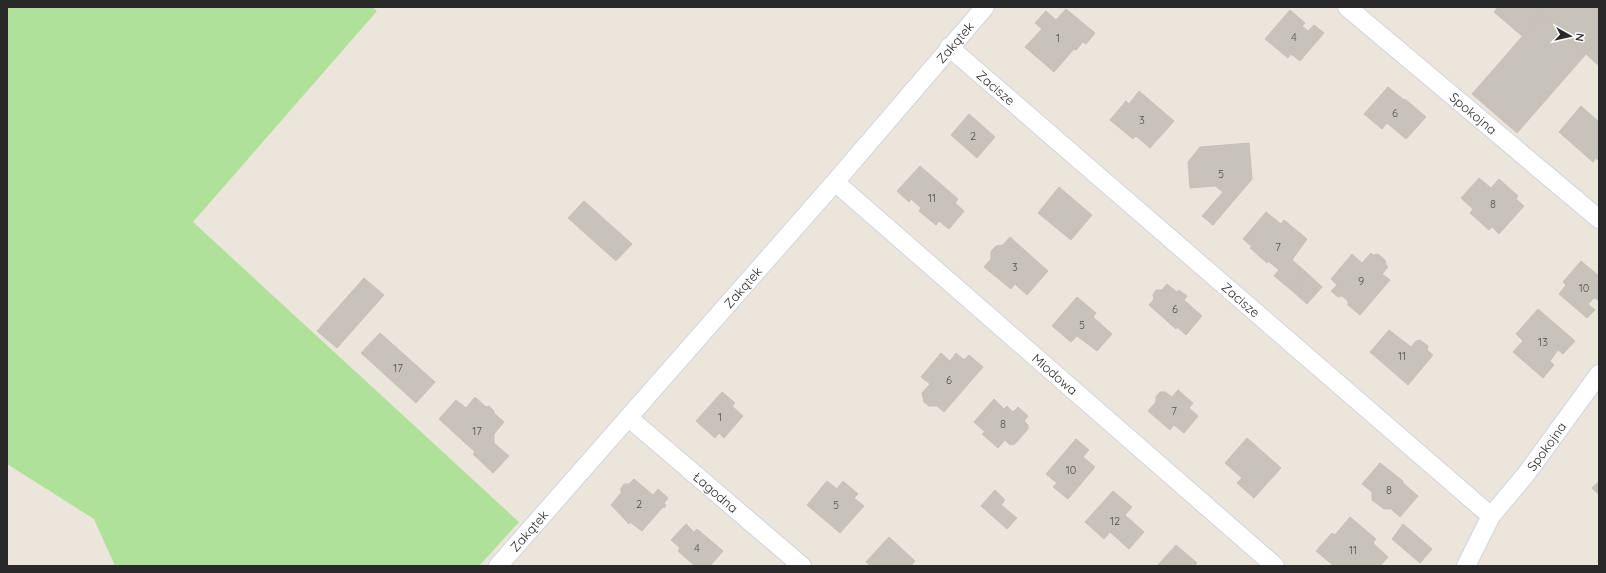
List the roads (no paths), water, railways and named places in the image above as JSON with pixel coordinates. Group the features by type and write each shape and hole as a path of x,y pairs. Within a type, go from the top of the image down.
{"street":[{"name":"Zakątek","path":"498,566 835,182 949,47 985,7"},
{"name":"Spokojna","path":"1347,7 1599,219"},
{"name":"Zacisze","path":"949,47 1491,516"},
{"name":"Miodowa","path":"835,182 1275,566"},
{"name":"Spokojna","path":"1491,516 1527,473 1599,374"},
{"name":"Łagodna","path":"629,418 802,566"},
{"path":"1466,566 1491,516"}]}
